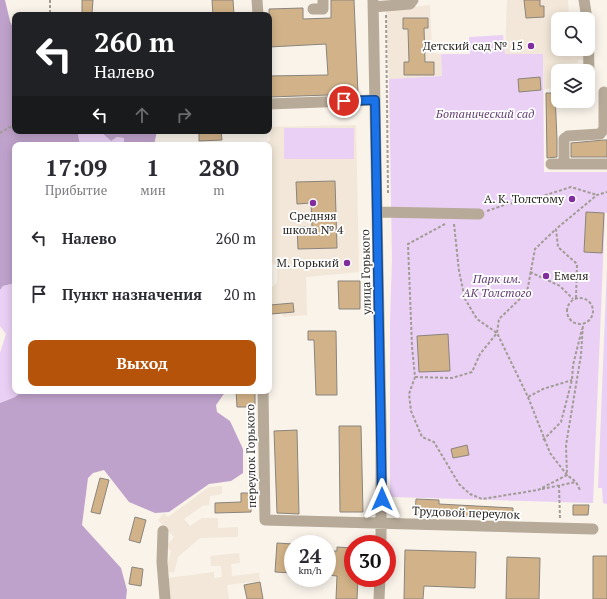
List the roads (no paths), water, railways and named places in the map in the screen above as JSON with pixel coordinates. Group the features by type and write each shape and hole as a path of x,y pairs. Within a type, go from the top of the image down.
{"street":[{"path":"258,0 258,12"},
{"path":"313,9 323,9 323,0"},
{"path":"373,3 410,4 413,0"},
{"path":"584,0 586,12"},
{"name":"улица Горького","path":"373,3 378,212 381,535"},
{"path":"564,164 564,139 568,136 600,134 604,130 604,92"},
{"path":"272,104 375,100"},
{"path":"551,164 607,164"},
{"path":"378,212 479,214"},
{"name":"переулок Горького","path":"263,394 265,520"},
{"name":"Трудовой переулок","path":"265,520 593,529"},
{"path":"163,531 162,562 165,599"},
{"path":"379,599 380,587"}],"place":[{"name":"Детский сад № 15","path":"531,46"},
{"name":"А. К. Толстому","path":"572,199"},
{"name":"Средняя школа № 4","path":"313,203"},
{"name":"М. Горький","path":"347,263"},
{"name":"Емеля","path":"546,276"}],"park label":[{"name":"Ботанический сад","path":"485,114"},
{"name":"Парк им. АК Толстого","path":"497,286"}]}
